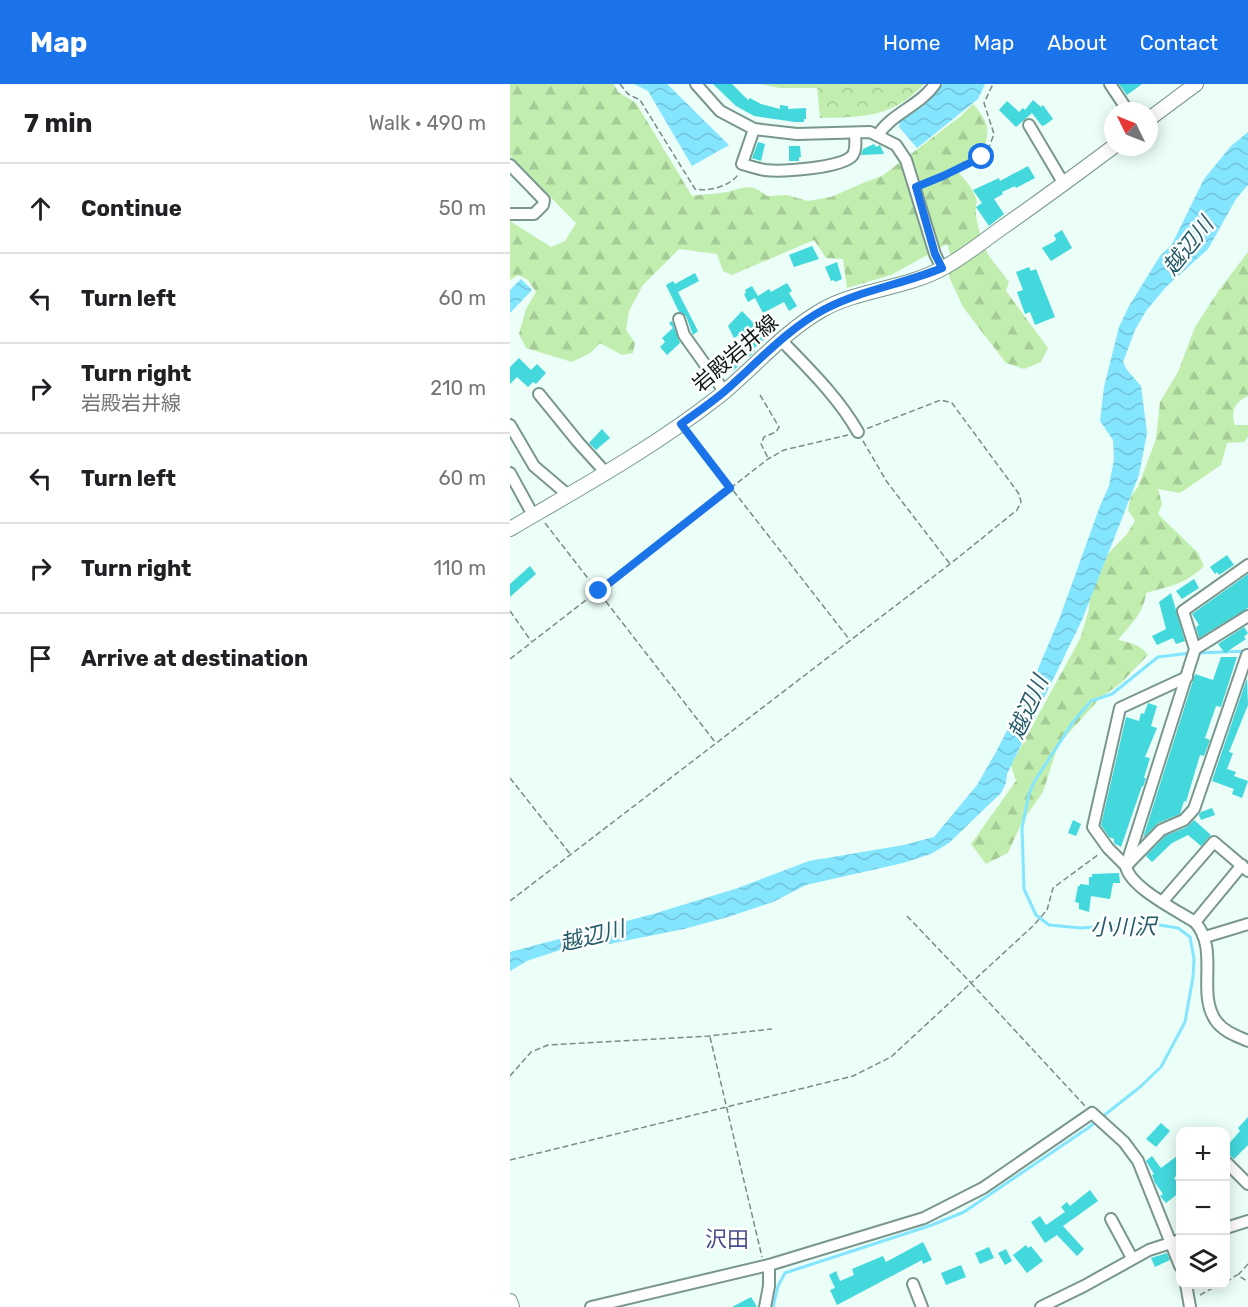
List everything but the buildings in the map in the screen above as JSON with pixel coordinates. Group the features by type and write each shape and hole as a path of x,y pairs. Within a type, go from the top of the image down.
{"main road":[{"path":"1158,112 1196,84"},
{"name":"岩殿岩井線","path":"510,529 681,424 724,392 802,323 838,303 919,278 942,268 1104,154"},
{"path":"510,1301 512,1307"}],"street":[{"path":"696,84 720,111 754,129 797,135 870,132 901,149 916,187 935,254 942,268"},
{"path":"879,135 885,125 912,106 935,84"},
{"path":"1110,84 1122,102"},
{"path":"1029,125 1064,184"},
{"path":"754,129 742,164 764,170 791,171 844,161 853,155 855,133"},
{"path":"510,165 544,200 543,205 534,214 510,214"},
{"path":"679,319 684,335 724,392"},
{"path":"782,340 827,387 846,410 858,432"},
{"path":"539,394 606,472"},
{"path":"510,426 534,466 568,495"},
{"path":"510,473 535,514"},
{"path":"1126,866 1195,649 1183,611 1248,565"},
{"path":"1195,649 1248,616"},
{"path":"1126,866 1161,830 1184,820 1194,809 1247,655"},
{"path":"1187,677 1120,708 1093,827 1108,848 1126,866 1132,878 1162,902 1195,922 1205,937 1209,1004 1212,1013 1222,1027 1248,1041"},
{"path":"1162,902 1214,842 1245,868 1195,922"},
{"path":"1205,937 1248,924"},
{"path":"591,1307 767,1265 933,1214 983,1188 1092,1113 1124,1142 1138,1161 1176,1241 1132,1258 1084,1286 1041,1307"},
{"path":"1230,1166 1248,1184"},
{"path":"1111,1219 1132,1258"},
{"path":"1230,1227 1248,1221"},
{"path":"765,1307 769,1286 767,1265"},
{"path":"913,1284 922,1307"},
{"path":"1187,1289 1190,1304"}],"path":[{"path":"620,84 628,94 640,100 695,189 706,191 735,180 742,164"},
{"path":"916,187 982,157 994,134 984,103 993,84"},
{"path":"760,395 779,427 776,432 764,437 761,444 768,459"},
{"path":"510,659 768,459 784,450 858,432 941,400 947,400 952,403 1019,494 1021,502 1017,510 950,564 849,639 510,901"},
{"path":"681,424 849,639"},
{"path":"858,432 887,482 950,564"},
{"path":"535,514 599,591 716,743"},
{"path":"510,611 531,642"},
{"path":"510,778 571,855"},
{"path":"510,1160 853,1076 872,1068 891,1058 1033,926 1047,910 1053,888 1108,848"},
{"path":"907,916 1092,1113"},
{"path":"510,1076 531,1052 548,1046 710,1036 772,1029"},
{"path":"710,1036 725,1108 767,1265"},
{"path":"1230,1280 1248,1264"},
{"path":"1238,1275 1248,1282"},
{"path":"1190,1304 1212,1289"}],"green space":[{"path":"510,84 614,84 618,92 636,103 692,196 747,187 756,189 767,196 787,195 808,201 831,197 882,176 961,116 973,104 986,122 986,140 981,155 970,161 959,173 974,194 981,238 989,256 1009,282 1006,291 1048,348 1041,362 1024,369 1006,363 963,307 949,277 952,259 947,244 891,275 847,288 843,259 826,258 814,240 732,275 723,271 717,254 679,249 643,285 629,311 626,330 635,343 633,353 622,355 600,343 590,353 572,362 526,348 519,334 526,309 536,292 528,280 518,275 510,280 510,221 551,247 565,241 576,223 510,156"},
{"path":"759,84 924,84 900,104 876,113 863,116 820,118 817,88 780,88"},
{"path":"1248,252 1248,396 1237,404 1233,415 1235,425 1248,425 1248,437 1244,442 1227,443 1221,465 1180,493 1158,489 1162,504 1158,514 1198,553 1204,566 1184,581 1146,593 1139,613 1118,640 1138,646 1148,655 1121,683 1100,698 1058,745 1043,792 1022,822 1008,853 986,864 971,844 1016,781 1011,765 1080,639 1089,609 1090,591 1104,558 1127,534 1135,521 1128,510 1131,496 1138,487 1156,439 1160,402 1178,372 1195,327"}],"water":[{"path":"634,84 667,84 729,145 692,166 648,91"},
{"path":"943,84 985,84 978,99 917,148 899,127 900,121 923,106"},
{"name":"越辺川","path":"1248,132 1248,185 1236,199 1208,249 1166,287 1146,311 1135,330 1123,362 1141,386 1147,433 1139,475 1082,620 1007,774 1001,793 949,843 931,854 903,863 806,885 773,902 684,929 609,944 566,948 527,961 510,971 510,957 513,956 510,956 510,952 653,914 738,888 809,861 904,845 934,837 977,785 1035,676 1060,617 1109,486 1114,459 1113,440 1100,421 1104,387 1119,327 1129,306 1160,256 1172,244 1204,179 1231,146"},
{"path":"521,279 532,290 510,313 510,290"}],"waterway":[{"name":"小川沢","path":"1198,653 1248,651"},
{"name":"小川沢","path":"773,1307 778,1286 785,1273 932,1225 964,1212 1088,1128 1140,1087 1161,1067 1185,1022 1193,977 1194,959 1190,937 1178,928 1147,923 1081,928 1049,925 1036,915 1024,889 1022,828 1029,794 1034,782 1073,722 1091,701 1112,694 1158,657 1191,653"}],"district":[{"name":"沢田","path":"727,1239"}],"route":[{"path":"599,591 730,488 681,424 719,396 802,323 824,309 919,278 942,268 935,254 916,187 982,157"}]}
